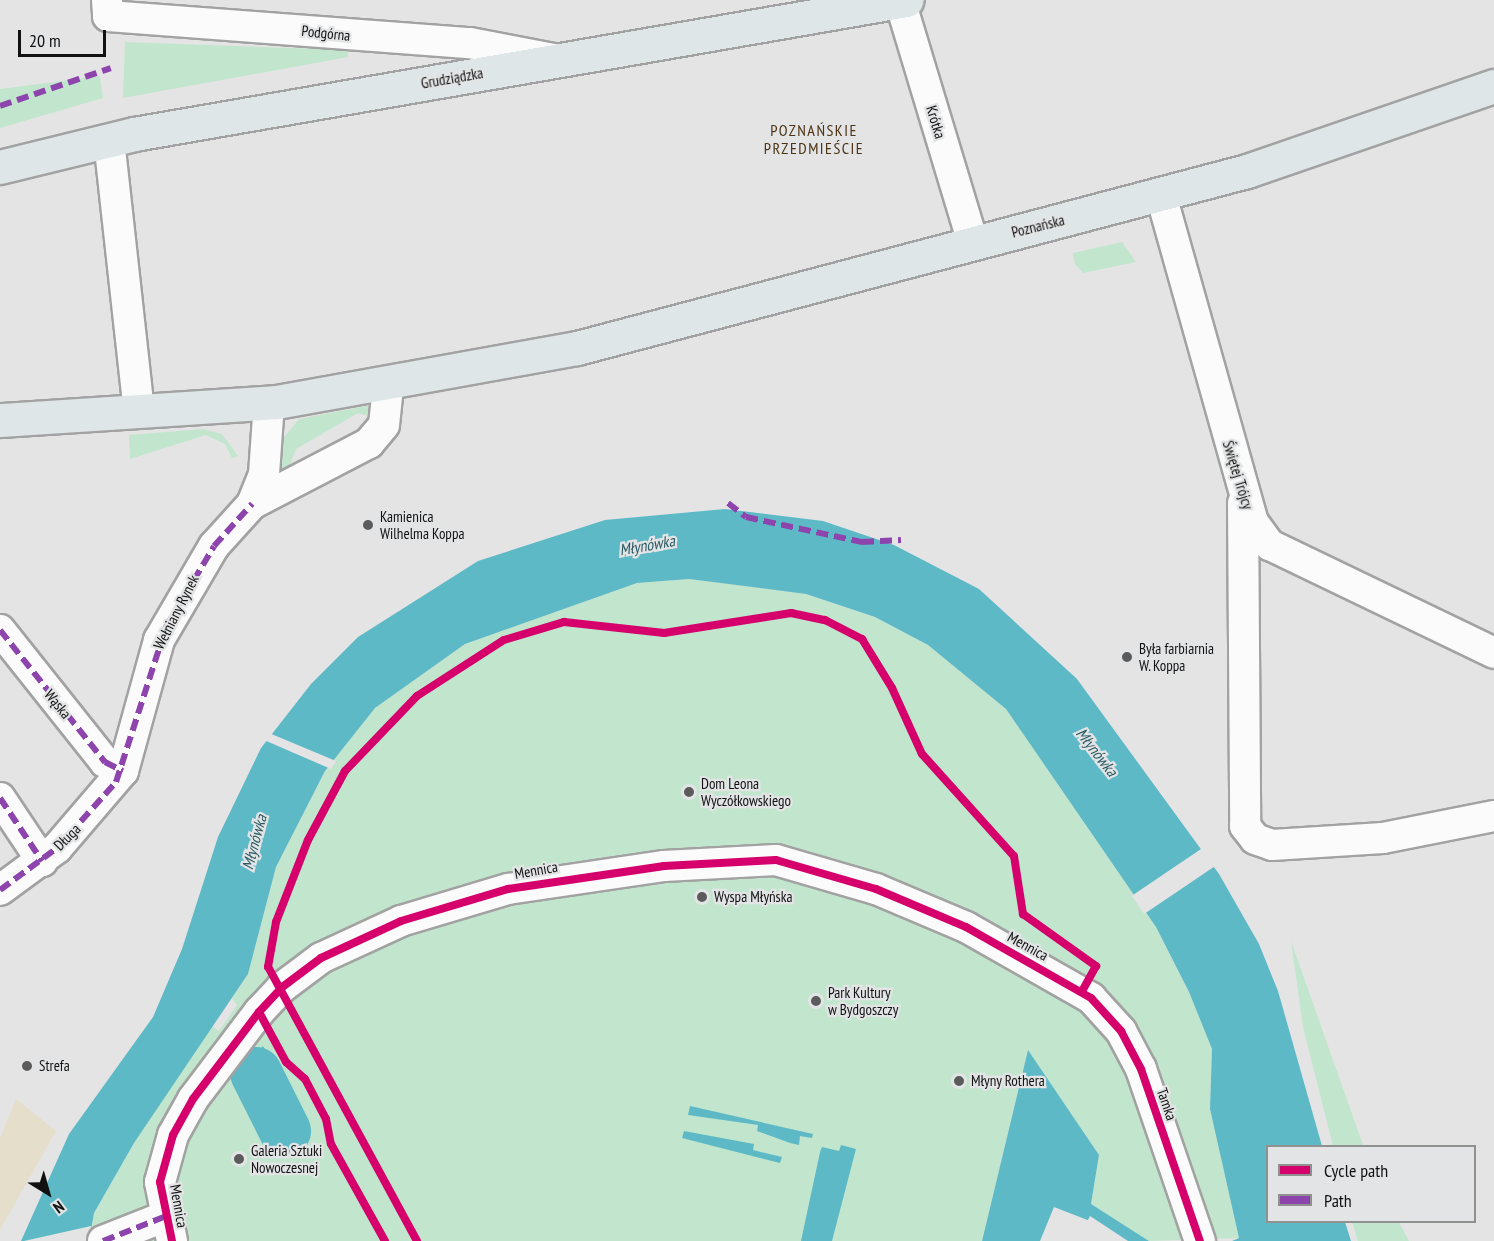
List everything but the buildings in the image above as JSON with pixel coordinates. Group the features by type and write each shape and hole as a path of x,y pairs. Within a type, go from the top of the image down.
{"main road":[{"name":"Grudziądzka","path":"0,167 109,140 903,1"},
{"name":"Poznańska","path":"388,386 577,348 1161,195 1247,171 1494,86"},
{"path":"0,420 269,403 388,386"}],"street":[{"name":"Podgórna","path":"107,0 108,16 470,43 559,61"},
{"name":"Krótka","path":"903,1 972,243"},
{"path":"109,140 139,410"},
{"name":"Świętej Trójcy","path":"1161,195 1243,497 1270,545 1494,653"},
{"name":"Wełniany Rynek","path":"123,771 166,627 214,546 252,504 369,443 384,425 388,386"},
{"name":"Wełniany Rynek","path":"252,504 264,474 269,403"},
{"path":"1243,497 1245,826 1255,839 1272,845 1383,838 1494,816"},
{"name":"Wąska","path":"0,630 105,762 123,771"},
{"name":"Długa","path":"0,890 42,861 123,771"},
{"path":"0,798 42,861"},
{"name":"Mennica","path":"168,1229 160,1182 173,1136 193,1099 281,988 360,938 508,889 664,866 776,860 876,889 966,927 1082,991"},
{"name":"Tamka","path":"1082,991 1121,1031 1141,1069 1200,1241"},
{"path":"103,1241 168,1229"}],"green space":[{"path":"125,42 348,50 348,57 123,98"},
{"path":"100,76 103,98 0,128 0,89"},
{"path":"1122,242 1136,262 1083,273 1075,264 1073,253"},
{"path":"377,404 366,428 369,416 358,413 296,449 286,476 278,474 282,440 299,419"},
{"path":"203,429 222,434 238,456 232,458 225,444 206,435 130,459 129,435"},
{"name":"Wyspa Młyńska","path":"689,579 806,594 875,617 928,645 1006,709 1156,927 1189,992 1212,1049 1210,1109 1239,1238 1149,1241 1091,1204 1099,1155 1028,1050 982,1241 89,1241 94,1213 134,1143 212,1026 219,1031 237,1005 232,998 248,974 276,867 325,771 375,708 465,644 637,583"},
{"path":"1291,941 1363,1145 1333,1145 1303,1027"},
{"path":"1352,1223 1400,1223 1409,1241 1358,1241"}],"sand":[{"path":"16,1099 56,1131 0,1230 0,1138"}],"water":[{"name":"Młynówka","path":"725,509 823,521 894,545 979,589 1077,679 1219,874 1259,944 1278,991 1322,1145 1266,1145 1266,1223 1345,1223 1351,1241 1232,1241 1239,1238 1210,1109 1212,1049 1189,992 1156,927 1006,709 928,645 875,617 806,594 689,579 637,583 465,644 375,708 325,771 276,867 248,974 134,1143 94,1213 89,1241 21,1241 69,1134 153,1017 182,949 218,837 261,748 311,684 358,637 478,561 605,520"},
{"path":"263,1046 284,1086 251,1104 237,1079"},
{"path":"1028,1050 1099,1155 1091,1204 1149,1241 1128,1241 1090,1216 1077,1241 982,1241"},
{"path":"690,1106 813,1134 812,1138 800,1136 799,1145 790,1143 757,1131 758,1125 688,1115"},
{"path":"684,1131 754,1144 753,1150 782,1157 780,1163 682,1138"},
{"path":"841,1145 856,1149 832,1241 801,1241 822,1147 839,1151"}],"pier":[{"path":"269,733 336,761 331,769 264,740"},
{"path":"1204,847 1216,865 1144,914 1132,896"},
{"path":"1054,1207 1090,1221 1080,1241 1040,1241"},
{"path":"91,1226 89,1241 24,1241"}],"waterway":[{"path":"256,1073 285,1131"}],"marked path":[{"path":"0,106 111,68"},
{"path":"728,503 746,517 862,542 901,540"},
{"path":"0,890 57,848 116,782 166,627 214,546 252,504"},
{"path":"0,630 105,762 123,771"},
{"path":"0,798 42,861"},
{"path":"103,1241 164,1217"}],"cycle path":[{"path":"417,1241 268,967 276,922 308,840 345,771 417,696 504,640 564,622 664,633 791,613 825,620 862,639 892,688 922,754 1014,856 1023,914 1096,966 1082,991"},
{"path":"172,1241 160,1182 173,1135 193,1099 259,1012 281,988 321,958 401,921 508,889 664,866 776,860 876,889 966,927 1091,998 1121,1031 1141,1069 1200,1241"},
{"path":"259,1012 286,1062 305,1079 326,1119 331,1144 385,1241"}],"place":[{"name":"Kamienica Wilhelma Koppa","path":"368,525"},
{"name":"Była farbiarnia W. Koppa","path":"1127,657"},
{"name":"Dom Leona Wyczółkowskiego","path":"689,792"},
{"name":"Wyspa Młyńska","path":"702,897"},
{"name":"Park Kultury w Bydgoszczy","path":"816,1001"},
{"name":"Strefa","path":"27,1066"},
{"name":"Młyny Rothera","path":"959,1081"},
{"name":"Galeria Sztuki Nowoczesnej","path":"239,1159"}],"district":[{"name":"POZNAŃSKIE PRZEDMIEŚCIE","path":"814,139"}]}
